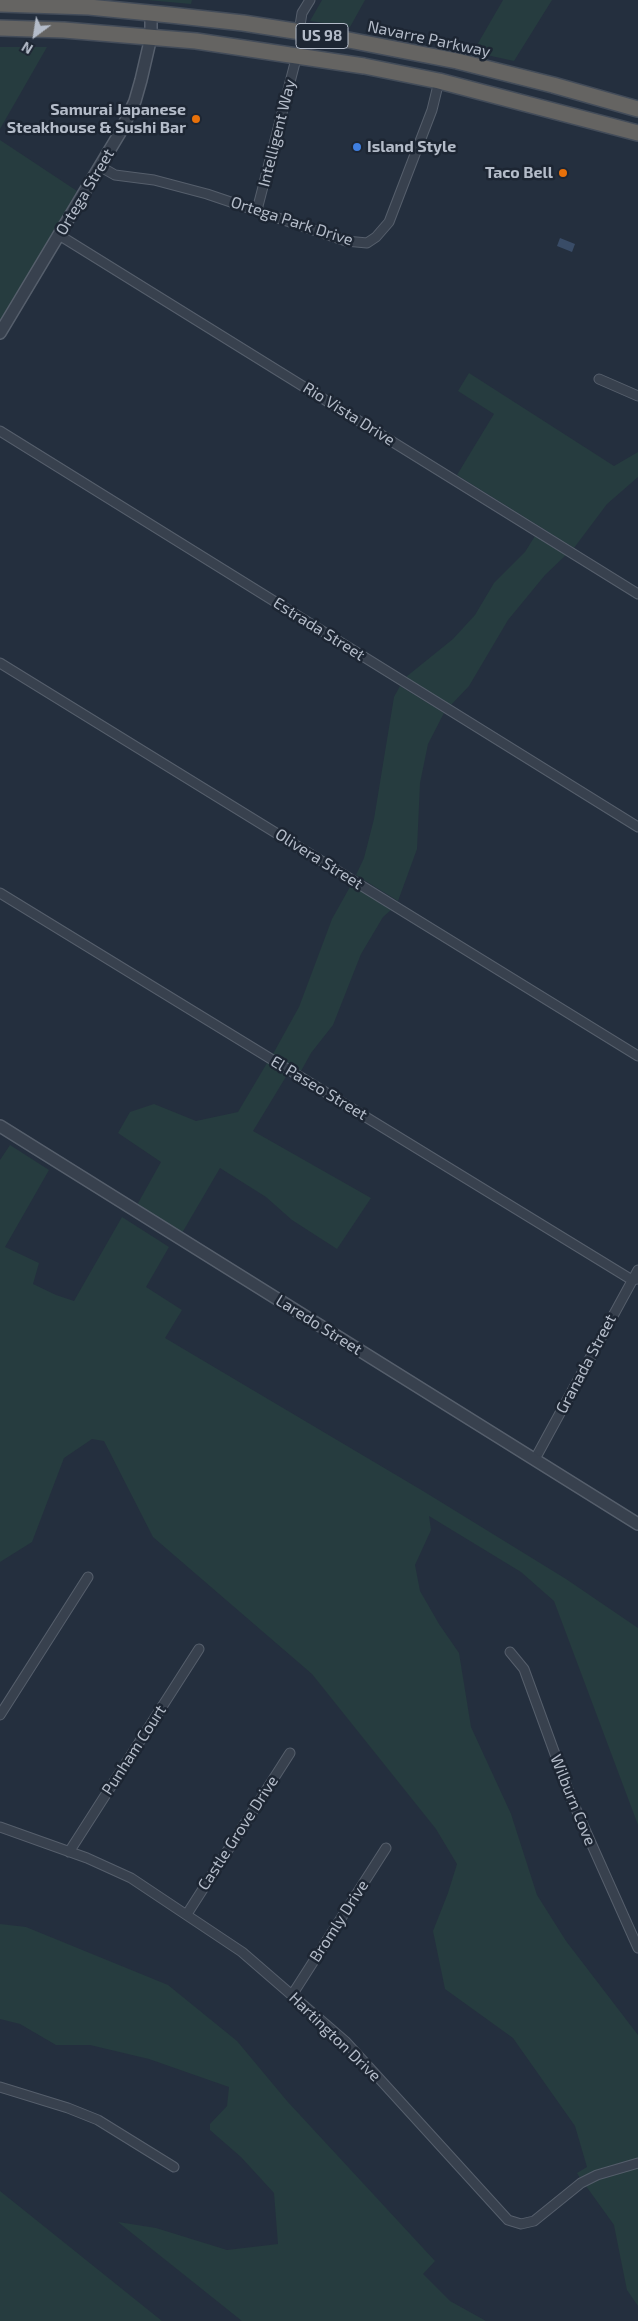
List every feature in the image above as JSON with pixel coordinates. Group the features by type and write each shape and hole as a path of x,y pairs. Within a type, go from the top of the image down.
{"highway":[{"name":"Navarre Parkway","path":"0,4 89,7 243,23 299,32 457,61 604,99 638,110"},
{"name":"US 98","path":"0,28 64,30 151,37 297,55 439,81 632,131"},
{"path":"579,116 598,109 604,99"},
{"path":"632,131 638,118"}],"street":[{"path":"299,32 302,13 310,0"},
{"name":"Ortega Street","path":"0,333 121,132 134,102 151,37 151,13"},
{"name":"Intelligent Way","path":"258,210 297,55"},
{"name":"Ortega Park Drive","path":"101,167 115,175 154,180 258,210 346,241 366,243 376,238 389,222 432,110 439,81"},
{"name":"Rio Vista Drive","path":"59,235 638,594"},
{"path":"599,379 638,396"},
{"name":"Estrada Street","path":"0,431 638,827"},
{"name":"Olivera Street","path":"0,663 638,1056"},
{"name":"El Paseo Street","path":"0,893 635,1279"},
{"name":"Laredo Street","path":"0,1126 638,1524"},
{"name":"Granada Street","path":"535,1459 635,1279 638,1270"},
{"path":"0,1715 88,1577"},
{"name":"Punham Court","path":"69,1852 199,1649"},
{"name":"Wilburn Cove","path":"510,1652 524,1670 571,1798 638,1948"},
{"name":"Castle Grove Drive","path":"186,1914 290,1753"},
{"name":"Hartington Drive","path":"0,1827 69,1852 131,1878 242,1952 346,2042 508,2220 522,2224 534,2221 581,2183 597,2175 638,2163"},
{"name":"Bromly Drive","path":"292,1995 386,1848"},
{"path":"0,2087 68,2108 98,2120 174,2167"}],"green space":[{"path":"147,0 192,0 191,4"},
{"path":"322,0 365,0 350,27 310,21"},
{"path":"503,0 552,0 514,61 473,52"},
{"path":"0,47 47,47 0,129"},
{"path":"0,140 77,191 0,324"},
{"path":"469,373 614,466 638,452 638,477 607,504 574,548 457,475 494,414 458,391"},
{"path":"535,536 566,555 545,575 508,620 469,686 451,705 406,677 453,639 475,615 494,583 525,552"},
{"path":"400,686 444,713 428,744 420,783 417,849 398,901 356,875 364,858 374,819 394,697"},
{"path":"351,885 391,910 383,917 361,954 333,1025 311,1053 301,1071 273,1054 299,1007 332,919"},
{"path":"267,1063 287,1075 253,1131 371,1198 337,1249 292,1220 266,1197 220,1168 182,1233 137,1205 161,1162 118,1133 130,1112 154,1104 196,1121 238,1112"},
{"path":"10,1145 49,1170 5,1247 39,1263 33,1284 74,1301 122,1217 169,1247 146,1287 182,1310 165,1338 423,1491 566,1579 638,1628 638,1825 554,1601 521,1572 429,1516 431,1530 415,1565 420,1591 459,1653 471,1727 511,1814 537,1895 566,1941 638,2035 638,2158 596,2170 580,2178 577,2173 587,2167 575,2126 513,2038 445,1989 433,1931 457,1864 436,1829 312,1674 153,1537 104,1441 92,1439 64,1458 32,1542 0,1562 0,1160"},
{"path":"0,1924 26,1927 168,1985 237,2041 287,2101 435,2261 423,2274 450,2301 486,2321 242,2321 118,2222 156,2228 227,2250 278,2244 274,2193 241,2157 210,2130 210,2124 227,2106 229,2087 149,2059 90,2045 56,2045 20,2024 0,2019"},
{"path":"638,2168 638,2306 627,2290 614,2225 586,2186 598,2180"},
{"path":"0,2191 162,2321 0,2321"}],"water":[{"path":"560,238 575,244 572,252 557,246"}],"place":[{"name":"Samurai Japanese Steakhouse & Sushi Bar","path":"196,119"},
{"name":"Island Style","path":"357,147"},
{"name":"Taco Bell","path":"563,173"}]}
